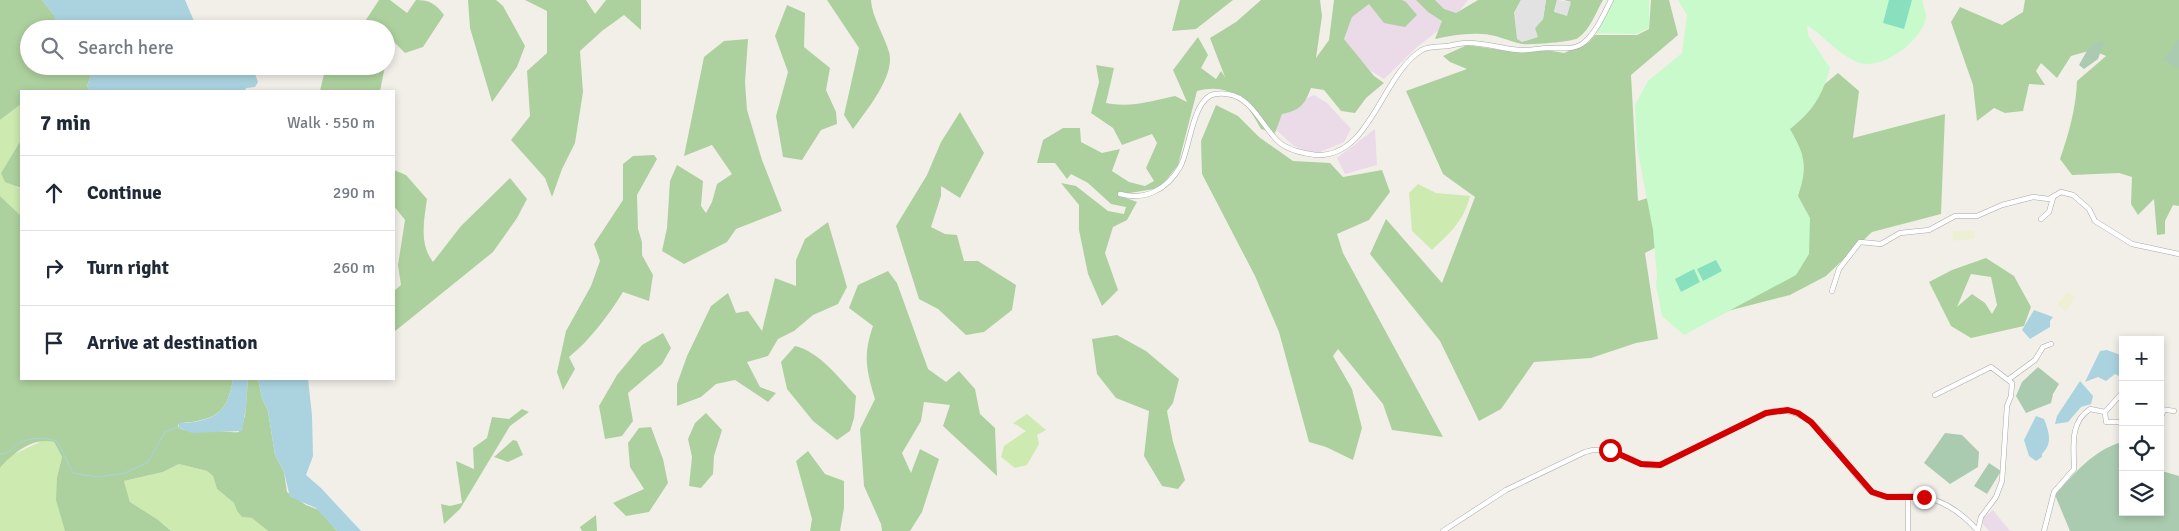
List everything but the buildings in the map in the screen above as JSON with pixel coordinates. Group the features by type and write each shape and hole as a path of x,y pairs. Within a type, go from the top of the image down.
{"street":[{"path":"1120,194 1147,196 1160,189 1181,166 1197,112 1205,99 1212,95 1225,94 1241,99 1252,106 1270,132 1282,145 1315,155 1324,154 1342,147 1362,132 1394,78 1422,50 1466,42 1517,50 1566,48 1581,45 1592,33 1611,0"},
{"path":"2041,219 2050,212 2053,198 2061,192 2070,193 2089,209 2096,221 2132,244 2179,254"},
{"path":"1832,291 1839,269 1860,242 1881,244 1900,233 1929,230 1955,216 1977,216 2002,205 2033,196 2053,198"},
{"path":"2009,380 2035,360 2042,347 2050,344"},
{"path":"1935,394 1991,367 2012,383 2011,396 2007,406 2003,476 1996,497 1981,517 1978,531"},
{"path":"2119,396 2105,412 2106,422 2119,422"},
{"path":"2044,531 2054,492 2074,470 2074,429 2081,415 2090,409 2105,412"},
{"path":"2164,409 2174,411"},
{"path":"1443,531 1506,490 1585,452 1598,449 1610,450 1641,464 1660,465 1766,413 1777,410 1794,411 1807,418 1872,492 1887,497 1924,497 1943,504 1960,514 1978,531"},
{"path":"1908,496 1908,531"}],"shaded area":[{"path":"1342,0 1468,0 1452,20 1417,47 1384,79 1345,55"},
{"path":"1521,0 1546,0 1543,19 1535,28 1538,37 1522,42 1517,39 1514,13"},
{"path":"1557,0 1571,2 1567,16 1554,12"},
{"path":"1314,95 1327,103 1351,129 1344,142 1315,154 1294,146 1273,127 1278,112"},
{"path":"1375,129 1377,165 1345,174 1337,158"},
{"path":"1993,510 2010,531 1989,531 1980,521"}],"green space":[{"path":"0,0 42,0 54,15 54,20 20,20 20,75 91,75 87,86 89,90 20,90 20,105 0,120"},
{"path":"379,0 390,0 407,13 416,0 425,1 435,5 444,15 423,47 405,53 395,43 395,20 366,20"},
{"path":"468,0 496,0 503,6 525,46 517,67 492,102 470,28"},
{"path":"525,0 586,0 595,14 606,0 641,0 641,30 624,15 602,31 580,51 583,92 575,143 562,169 552,197 545,178 511,140 530,116 527,71 547,53 547,11"},
{"path":"827,0 871,0 889,52 890,61 884,82 872,103 853,129 844,115 859,48"},
{"path":"1180,0 1233,0 1196,29 1172,31"},
{"path":"1261,0 1320,0 1322,16 1316,58 1329,40 1334,0 1402,0 1417,15 1405,27 1384,23 1369,4 1352,17 1344,39 1374,76 1384,83 1366,98 1355,113 1341,111 1324,90 1311,88 1301,106 1293,111 1282,114 1275,133 1261,129 1250,110 1236,96 1229,92 1220,89 1197,91 1178,165 1160,188 1118,195 1137,202 1127,220 1113,227 1105,253 1118,290 1102,306 1088,274 1079,230 1079,205 1061,183 1076,186 1108,211 1124,214 1126,207 1111,204 1088,183 1071,174 1067,179 1055,163 1037,163 1043,140 1063,128 1080,128 1081,142 1102,153 1120,149 1112,171 1129,182 1145,186 1154,181 1146,168 1157,143 1152,134 1122,145 1113,128 1091,113 1099,82 1096,65 1114,68 1106,103 1124,105 1175,96 1187,102 1173,70 1198,37 1208,55 1201,68 1216,79 1221,71 1225,77 1210,38 1236,22"},
{"path":"1416,0 1435,0 1444,9 1456,13 1478,0 1521,0 1514,13 1535,28 1543,19 1546,0 1557,0 1554,12 1571,2 1564,0 1603,0 1589,26 1578,38 1560,42 1522,44 1481,34 1463,34 1435,39 1442,21 1428,12"},
{"path":"1612,0 1649,0 1649,28 1636,34 1594,33"},
{"path":"1651,0 1669,0 1678,35 1631,75 1638,201 1696,183 1774,126 1838,73 1859,91 1853,138 1945,114 1941,214 1872,232 1826,276 1790,295 1685,322 1708,220 1645,253 1658,339 1636,343 1591,358 1534,362 1501,409 1479,421 1440,341 1370,254 1386,219 1442,283 1475,197 1443,174 1406,91 1467,69 1450,62 1443,56 1467,45 1521,53 1546,50 1564,53 1589,42 1595,35 1637,35 1649,29"},
{"path":"1678,0 1922,0 1926,17 1916,37 1898,53 1877,63 1867,64 1850,59 1807,25 1808,35 1830,68 1824,87 1816,102 1805,116 1790,129 1802,154 1804,168 1798,196 1810,218 1809,254 1796,275 1684,335 1662,316 1656,285 1653,230 1637,148 1635,105 1648,81 1682,53 1687,15"},
{"path":"1889,0 1912,0 1904,29 1883,23"},
{"path":"2025,0 2179,0 2179,206 2173,205 2165,221 2165,234 2157,235 2154,199 2138,215 2131,204 2132,177 2119,173 2072,175 2060,159 2072,120 2077,81 2106,56 2092,50 2071,56 2057,78 2041,63 2036,71 2045,85 2029,84 2023,111 2005,113 1994,108 1977,121 1973,85 1951,22 1960,7 2002,25 2023,12"},
{"path":"787,5 805,13 804,47 830,68 826,90 836,112 837,124 821,130 802,160 783,157 776,116 788,72 775,36"},
{"path":"748,39 745,82 747,110 762,160 782,211 736,229 727,242 684,264 662,251 667,228 670,181 677,165 703,181 701,206 706,213 712,202 717,184 732,174 712,145 684,156 704,57 724,41"},
{"path":"2179,40 2179,68 2163,60"},
{"path":"2100,41 2104,42 2098,59 2084,69 2079,65 2089,47"},
{"path":"324,75 383,75 380,90 320,90"},
{"path":"20,105 20,142 1,173 20,188 20,215 0,196 0,120"},
{"path":"1216,105 1238,116 1259,137 1293,161 1330,163 1343,177 1382,170 1390,192 1369,220 1337,234 1343,253 1443,437 1392,430 1383,404 1338,349 1333,356 1352,389 1362,428 1353,460 1326,447 1309,442 1279,332 1255,276 1202,174 1201,141"},
{"path":"960,112 984,153 960,198 941,186 941,196 931,227 945,234 957,235 964,261 978,261 1016,285 1012,310 984,332 966,335 938,309 919,299 896,226 927,175 941,142"},
{"path":"20,142 20,188 5,182 1,173"},
{"path":"654,155 657,159 637,195 638,229 642,242 642,255 653,275 649,301 623,292 599,327 569,357 575,369 563,390 557,372 566,331 591,286 600,261 594,244 623,200 623,164 633,156"},
{"path":"395,170 406,175 427,199 424,240 433,262 461,226 510,178 527,199 517,218 493,252 395,331 395,290 401,285 398,265 405,220 395,207"},
{"path":"1418,184 1436,193 1470,196 1460,220 1432,250 1412,231 1409,193"},
{"path":"0,196 20,215 20,380 233,380 227,401 219,412 206,419 178,425 179,428 188,431 239,432 245,416 248,380 258,380 262,398 268,411 275,455 284,472 287,492 306,505 319,510 337,531 268,531 252,518 242,517 234,503 217,489 213,476 207,471 179,464 163,472 124,481 130,502 157,519 171,531 65,531 56,500 57,477 62,457 54,442 46,441 31,444 17,452 0,468"},
{"path":"828,222 847,287 838,304 813,315 794,331 778,339 768,356 747,362 760,387 776,393 768,402 735,380 716,384 701,397 677,406 677,384 687,356 711,306 728,293 736,313 748,311 762,331 775,278 796,286 796,260 805,239"},
{"path":"1974,230 1975,239 1953,241 1952,231"},
{"path":"1986,258 2014,276 2031,307 2024,326 1971,338 1951,326 1929,282 1952,270","holes":["1971,274 1991,277 1997,305 1992,314 1985,303 1972,294 1957,307"]},
{"path":"1716,260 1722,271 1703,281 1697,269"},
{"path":"1694,269 1700,282 1681,292 1675,279"},
{"path":"888,271 897,283 928,369 946,382 959,371 975,389 980,414 995,428 997,476 943,426 950,405 924,402 921,421 902,453 911,473 920,449 939,459 922,512 910,531 882,531 881,524 864,486 860,429 875,399 869,379 867,362 868,345 873,326 849,308 858,285"},
{"path":"2068,291 2076,298 2066,312 2057,305"},
{"path":"663,333 671,348 662,364 628,393 633,421 622,436 605,439 599,406 617,375 642,345"},
{"path":"1117,335 1146,351 1179,379 1173,403 1167,411 1173,442 1185,480 1178,489 1162,486 1144,456 1149,411 1116,398 1097,374 1092,339"},
{"path":"795,346 821,359 856,396 854,418 850,431 837,440 813,421 787,389 781,362"},
{"path":"2038,367 2059,384 2053,394 2051,403 2026,413 2016,396 2022,382"},
{"path":"522,409 529,412 510,426 460,509 444,524 441,504 450,506 462,503 456,461 474,469 473,448 487,438 492,417 509,419"},
{"path":"706,413 722,430 714,456 713,474 701,488 689,486 692,457 688,439 695,423"},
{"path":"1027,414 1046,430 1037,435 1039,444 1027,465 1015,468 1001,457 1004,446 1026,431 1013,423"},
{"path":"651,427 663,459 668,483 649,512 626,516 613,503 644,489 630,467 628,443 639,428"},
{"path":"1945,433 1962,435 1979,452 1978,467 1950,484 1924,463"},
{"path":"44,440 54,442 62,457 57,477 65,531 0,531 0,468 10,456"},
{"path":"513,440 517,441 523,455 508,462 494,457"},
{"path":"2119,443 2119,516 2164,516 2164,472 2179,476 2179,531 2070,531 2055,495 2085,463"},
{"path":"808,451 825,474 844,481 844,508 840,531 810,531 812,519 796,461"},
{"path":"1989,463 2001,471 1987,494 1974,486"},
{"path":"179,464 207,471 213,476 217,489 234,503 242,517 252,518 268,531 171,531 157,519 130,502 124,481 163,472"},
{"path":"596,515 597,531 582,531 580,527"}],"water":[{"path":"42,0 185,0 194,20 54,20 54,15"},
{"path":"91,75 255,75 258,82 255,87 246,88 245,90 89,90 87,86"},
{"path":"2034,310 2053,317 2050,321 2050,327 2030,339 2022,330"},
{"path":"2107,350 2119,354 2119,376 2115,374 2106,381 2098,377 2085,382 2100,351"},
{"path":"233,380 248,380 242,431 192,433 179,428 179,423 207,419 220,411 230,394"},
{"path":"258,380 308,380 312,415 313,456 306,475 321,488 361,531 337,531 316,508 290,497 284,472 275,455 268,411 262,398"},
{"path":"2080,381 2093,396 2091,404 2081,407 2068,422 2055,424 2057,416"},
{"path":"2036,416 2044,419 2049,442 2042,457 2036,461 2029,456 2024,440"}],"waterway":[{"path":"0,454 10,451 25,440 48,439 57,441 73,473 97,477 125,473 148,462 165,432 178,427"}],"route":[{"path":"1610,450 1641,464 1649,466 1660,465 1766,413 1788,410 1803,415 1811,422 1872,492 1879,496 1887,497 1924,497"}]}
